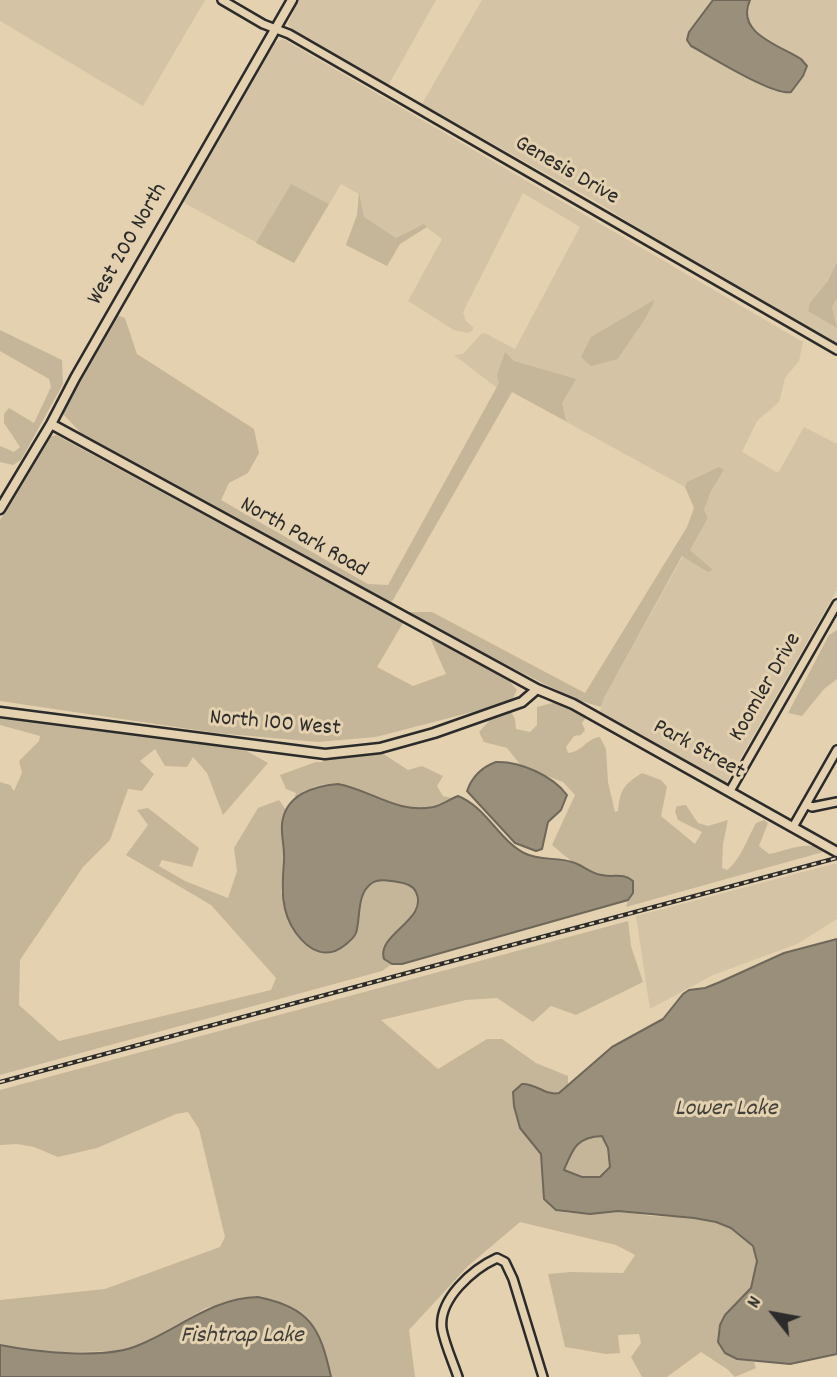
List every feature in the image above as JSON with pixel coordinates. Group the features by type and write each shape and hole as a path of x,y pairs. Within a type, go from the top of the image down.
{"street":[{"name":"Genesis Drive","path":"222,0 298,39 837,350"},
{"name":"West 200 North","path":"0,509 292,0"},
{"name":"North Park Road","path":"51,424 537,689"},
{"name":"Koomler Drive","path":"730,791 837,604"},
{"name":"North 100 West","path":"0,712 325,754 380,748 434,733 522,702 537,689"},
{"name":"Park Street","path":"537,689 573,704 837,852"},
{"path":"793,827 837,750"},
{"path":"806,804 811,807 837,802"},
{"path":"458,1377 442,1328 443,1313 450,1299 472,1275 497,1258 505,1262 513,1279 543,1377"}],"shaded area":[{"path":"0,0 205,0 143,106 0,21"},
{"path":"298,0 436,0 388,86 292,31 288,24"},
{"path":"482,0 837,0 837,344 693,263 597,202 422,104"},
{"path":"283,39 803,342 799,361 785,378 779,402 757,421 742,452 778,473 804,427 837,444 837,590 726,783 600,712 604,698 683,556 706,572 712,570 690,550 708,518 704,510 711,491 724,470 687,482 685,487 512,392 496,387 454,355 463,354 485,333 515,349 580,227 523,193 463,312 466,321 473,327 468,333 454,330 408,301 442,239 426,227 400,244 387,266 346,245 357,215 359,194 341,184 294,263 180,199 273,43"},
{"path":"291,184 329,204 294,263 256,243"},
{"path":"359,193 364,217 396,238 424,224 427,227 400,244 387,266 346,245 357,215"},
{"path":"837,262 837,298 832,307 837,328 808,311 810,303 828,281"},
{"path":"654,300 618,359 591,366 581,357 591,337"},
{"path":"117,315 125,318 137,354 254,429 259,453 248,473 229,483 221,500 368,584 388,585 499,383 497,375 505,352 514,361 576,379 562,403 566,421 512,392 393,600 388,604 81,433 62,413"},
{"path":"0,330 62,360 63,384 21,460 13,465 0,462 0,446 14,452 20,447 4,423 4,414 9,408 34,423 51,387 49,379 0,351"},
{"path":"56,435 403,623 377,667 413,686 446,674 430,638 509,681 517,690 513,698 503,704 376,737 318,742 216,733 0,701 0,520 49,437"},
{"path":"719,467 724,470 711,491 704,510 708,518 690,550 713,570 707,572 682,556 601,707 574,699 407,612 432,612 585,693 687,527 694,508 685,487 687,482"},
{"path":"837,630 837,679 824,689 802,716 788,713 829,635"},
{"path":"560,701 587,716 582,723 585,730 581,735 574,736 566,747 568,753 600,737 606,749 608,782 615,812 618,811 624,788 642,773 661,780 667,787 661,816 695,844 702,832 678,820 675,811 677,806 686,805 698,823 708,826 728,820 722,868 727,870 732,866 756,823 764,820 768,823 759,846 769,854 806,846 813,846 823,852 626,907 633,893 633,881 587,870 552,845 575,795 563,782 522,767 507,748 484,742 479,732 491,719 511,712 516,729 530,732 537,725 537,707"},
{"path":"0,715 238,746 268,763 223,815 207,773 193,757 187,767 165,766 155,749 140,761 154,774 142,791 128,789 110,840 83,867 20,960 19,1005 59,1041 271,990 276,978 211,905 126,855 148,825 137,810 148,808 199,848 192,867 162,860 159,866 185,881 228,898 237,871 234,848 258,808 279,800 286,810 282,821 284,857 281,893 296,933 306,944 318,951 356,932 361,899 366,889 379,881 396,880 411,887 417,900 415,909 391,937 383,951 384,959 392,964 382,971 0,1075 0,782 10,785 14,791 22,773 19,761 39,741 40,736 0,725"},
{"path":"379,751 408,770 422,766 443,776 437,786 443,796 452,798 437,805 413,809 389,804 353,788 330,784 307,791 294,800 296,793 286,789 280,775 323,762 321,756"},
{"path":"837,863 837,919 797,944 713,975 650,1009 636,916"},
{"path":"628,921 631,946 643,982 576,1015 551,1006 533,1022 497,998 466,1000 381,1020 438,1069 487,1039 502,1039 536,1063 568,1076 568,1088 559,1094 548,1094 520,1128 541,1154 544,1199 556,1210 576,1213 620,1211 713,1221 740,1233 750,1243 756,1256 755,1276 748,1293 720,1325 737,1359 754,1362 756,1368 735,1377 701,1352 667,1377 642,1377 631,1357 641,1343 639,1334 618,1335 620,1353 606,1354 565,1347 548,1274 623,1273 635,1255 616,1245 520,1222 468,1266 409,1330 415,1377 331,1377 317,1332 304,1316 241,1298 206,1308 138,1346 120,1351 36,1353 0,1345 0,1300 105,1289 220,1247 225,1237 199,1129 188,1112 176,1114 97,1148 58,1157 34,1147 0,1145 0,1090"},
{"path":"587,1136 603,1136 608,1148 610,1167 600,1177 582,1177 564,1170 574,1148"}],"water":[{"path":"713,0 750,0 747,11 754,29 771,43 801,59 807,66 791,92 782,92 756,82 691,46 687,40 689,32"},
{"path":"496,762 515,764 535,771 567,795 561,810 548,822 542,849 536,851 515,843 467,791 478,773"},
{"path":"338,784 408,807 433,807 458,796 477,808 507,840 524,853 572,862 598,874 625,877 633,881 633,893 628,900 402,964 392,964 384,959 387,942 409,919 418,902 416,892 408,885 378,881 372,883 363,893 353,938 332,952 312,949 296,933 287,916 283,889 282,824 284,814 294,799 310,790"},
{"name":"Lower Lake","path":"837,939 837,1354 790,1364 737,1359 725,1353 718,1342 720,1325 725,1315 751,1288 757,1261 753,1246 731,1228 716,1222 618,1211 590,1214 556,1210 544,1199 541,1154 520,1128 513,1092 522,1084 532,1085 549,1093 559,1093 612,1047 663,1019 689,990 705,988 784,953","holes":["602,1136 608,1148 610,1167 600,1177 582,1177 564,1170 573,1150 581,1141"]},
{"name":"Fishtrap Lake","path":"258,1297 290,1307 310,1322 322,1345 331,1377 0,1377 0,1345 70,1353 125,1350 211,1308"}],"railway":[{"path":"0,1082 837,858"}]}
